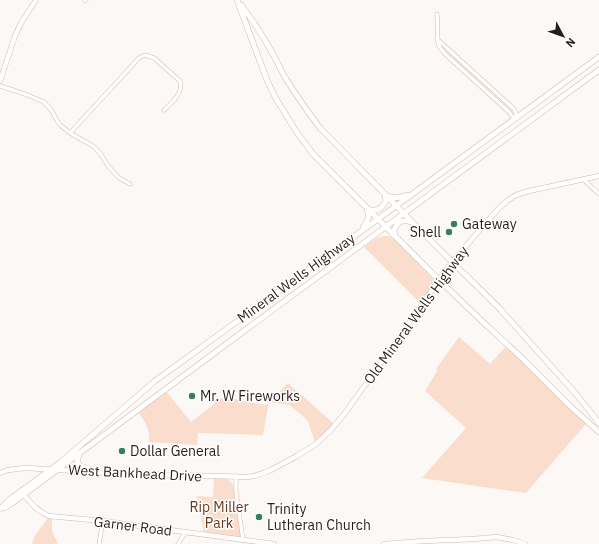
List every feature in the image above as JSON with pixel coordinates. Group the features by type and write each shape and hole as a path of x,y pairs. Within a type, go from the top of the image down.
{"main road":[{"path":"237,0 257,27 287,80 312,118 335,144 396,206 500,309 576,394 599,423"},
{"path":"237,0 267,80 275,97 312,154 439,280 523,358 570,406 599,432"},
{"name":"Mineral Wells Highway","path":"0,509 9,500 77,448 155,381 599,57"},
{"name":"Mineral Wells Highway","path":"0,509 11,504 59,470 248,328 599,70"},
{"path":"385,194 391,198 411,195"},
{"path":"367,208 375,211 379,209 386,201 385,194"},
{"path":"412,222 411,213 415,205"},
{"path":"357,234 369,219 367,208"},
{"path":"396,237 394,231 401,221 406,220 412,222"},
{"path":"370,239 384,233 396,237"},
{"path":"80,454 77,459 78,464 96,471"}],"street":[{"path":"0,81 21,22 36,0"},
{"path":"437,14 437,39 439,46 444,53 516,118"},
{"path":"437,39 514,109 516,118"},
{"path":"70,133 139,58 145,55 154,58 180,81 181,89 179,94 164,110"},
{"path":"0,86 44,102 52,111 59,124 70,133 93,146 115,174 130,184"},
{"path":"487,92 490,87"},
{"name":"Old Mineral Wells Highway","path":"269,471 316,444 330,430 384,358 452,262 491,216 507,201 516,195 529,191 599,176"},
{"path":"583,179 599,194"},
{"name":"West Bankhead Drive","path":"0,473 8,470 26,468 248,478 269,471"},
{"path":"236,477 236,492 242,542"},
{"name":"Garner Road","path":"24,495 35,508 48,516 103,521 242,542 274,544"},
{"path":"99,544 103,521"},
{"path":"178,544 185,533"},
{"path":"384,544 472,540 497,537 525,544"}],"green space":[{"path":"389,236 395,240 435,281 420,303 364,247 377,238"},
{"path":"459,337 490,364 506,346 586,424 526,493 422,478 466,428 425,391 437,371 436,369"},
{"path":"288,383 333,423 315,443 308,421 290,405 269,402"},
{"path":"166,391 191,422 223,397 266,405 269,402 263,435 198,433 197,445 149,442 147,426 138,412"},
{"name":"Rip Miller Park","path":"214,479 227,480 233,485 241,533 240,537 204,533 197,496 213,497"},
{"path":"48,518 52,518 52,531 58,544 32,544 34,537"}],"place":[{"name":"Gateway","path":"454,224"},
{"name":"Shell","path":"449,232"},
{"name":"Mr. W Fireworks","path":"192,396"},
{"name":"Dollar General","path":"122,451"},
{"name":"Trinity Lutheran Church","path":"259,517"}]}
